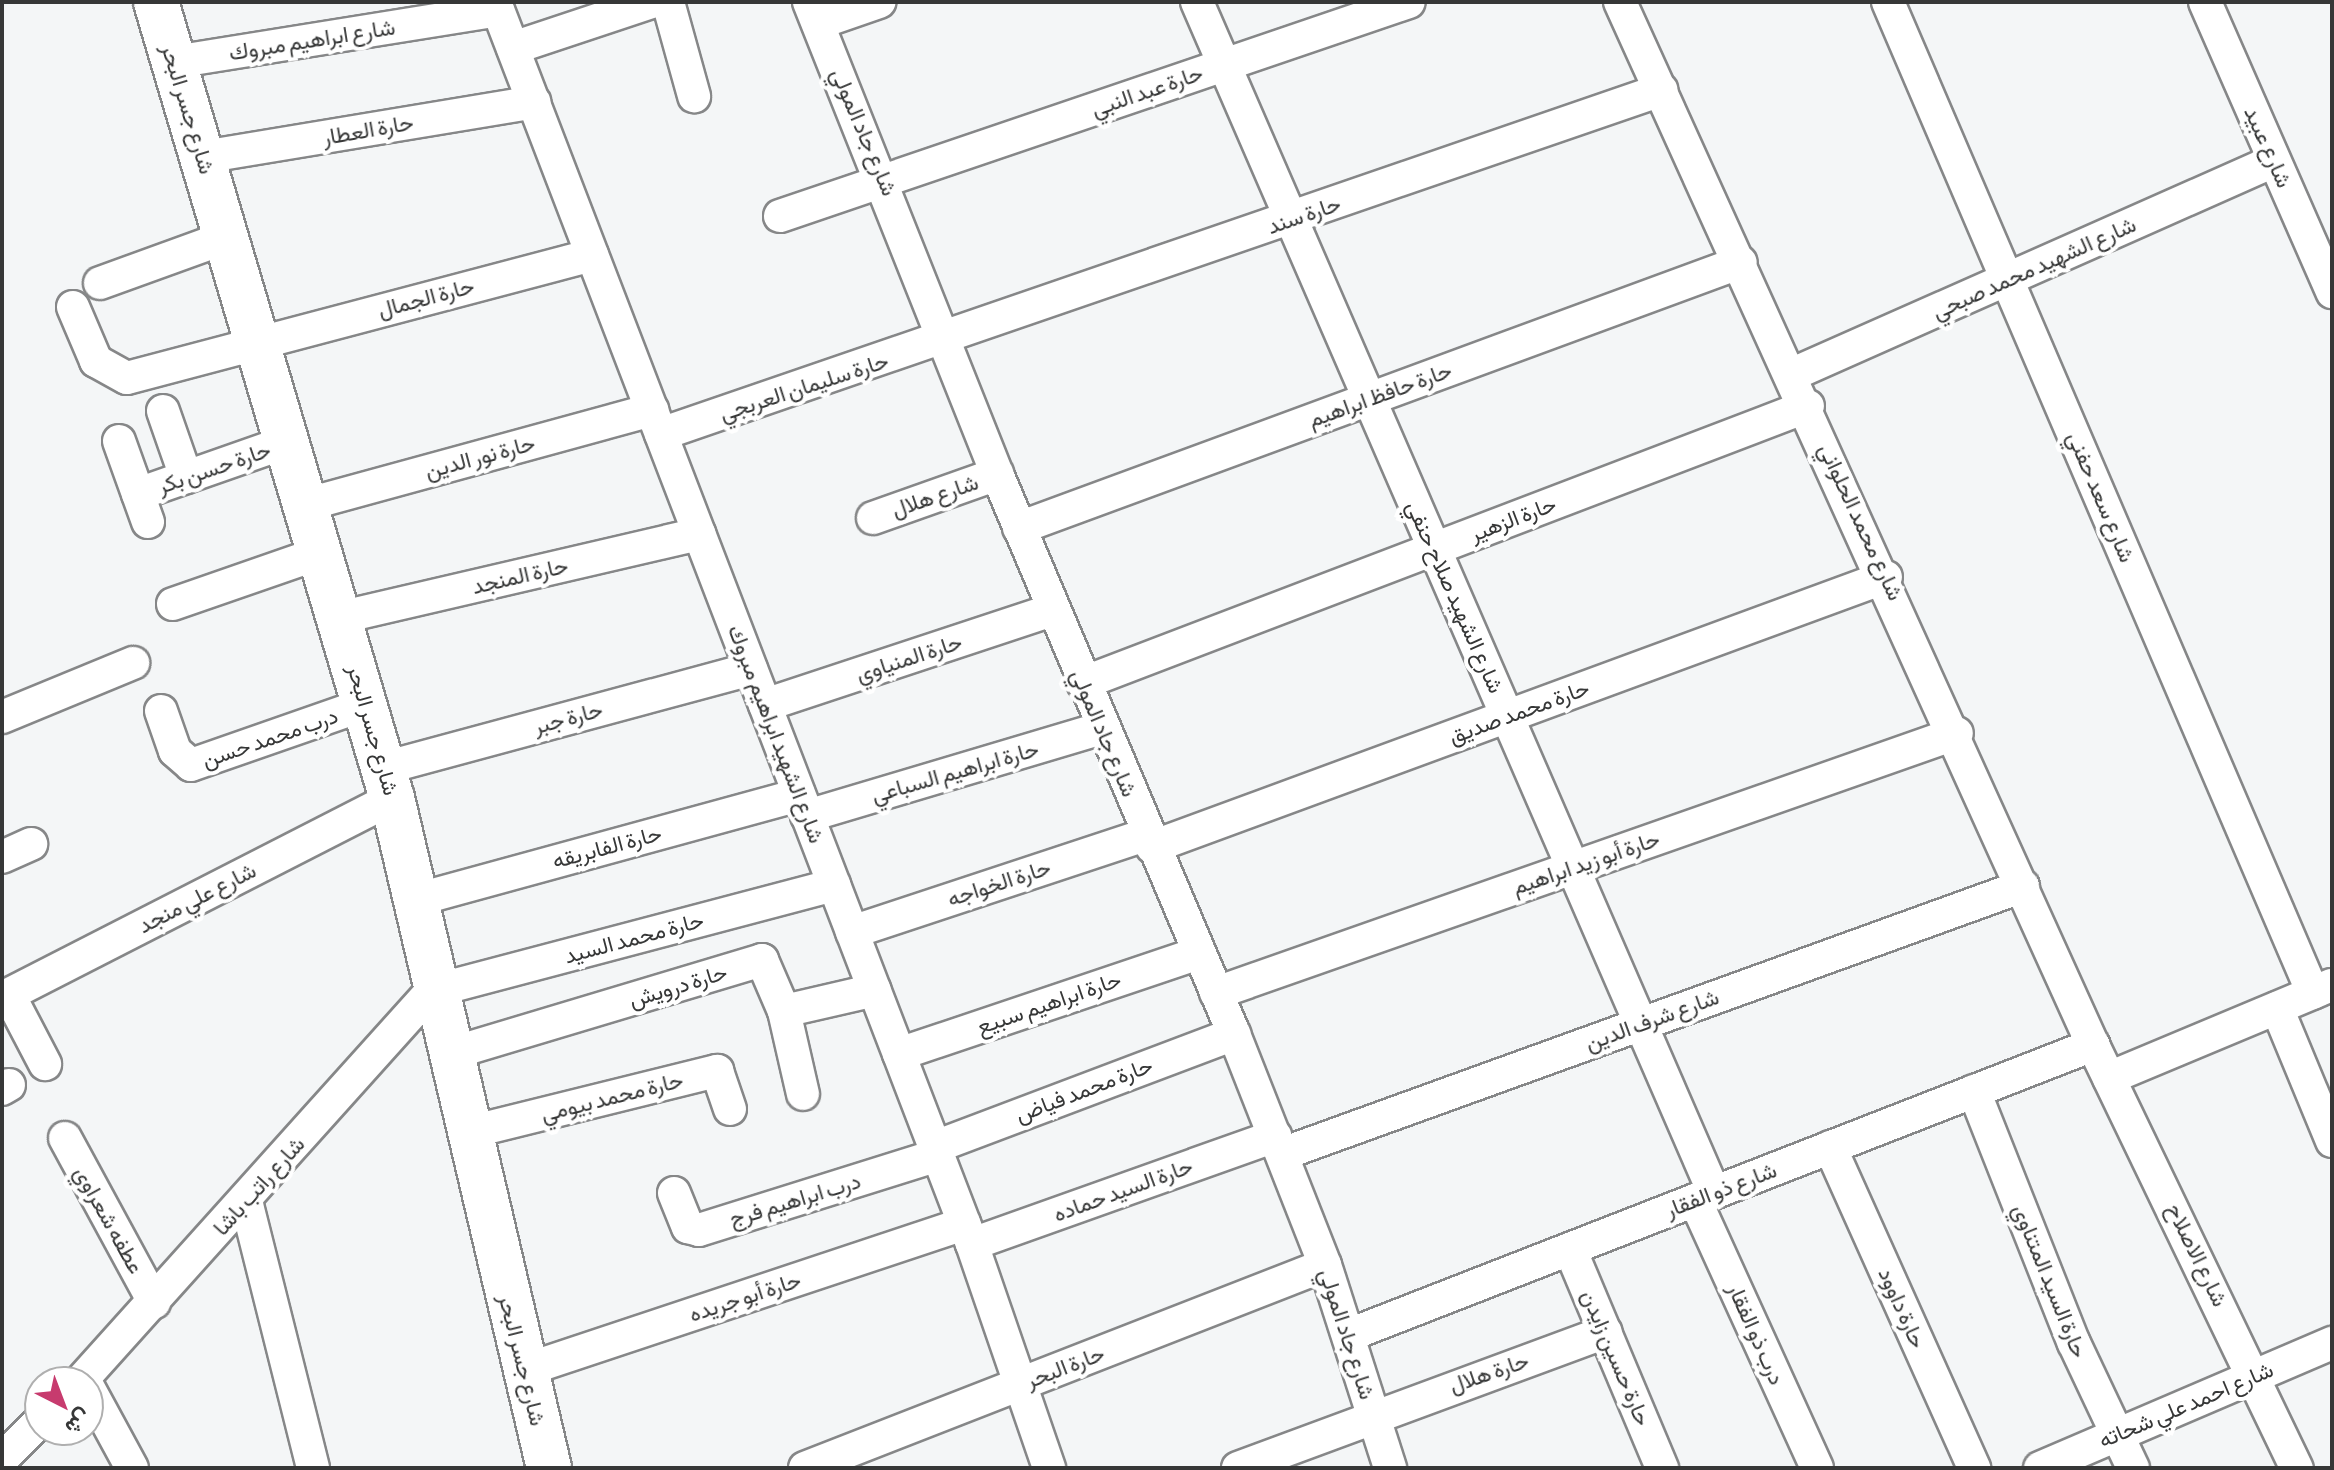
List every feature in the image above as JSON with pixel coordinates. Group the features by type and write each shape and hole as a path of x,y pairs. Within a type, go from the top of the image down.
{"main road":[{"name":"شارع جسر البحر","path":"156,2 323,552 388,783 466,1133 549,1468"}],"street":[{"path":"513,48 651,2"},
{"path":"668,2 694,96"},
{"path":"814,12 879,2"},
{"name":"شارع الشهيد صلاح حنفي","path":"1197,2 1640,1025 1704,1196"},
{"name":"حارة عبد النبي","path":"780,216 1409,2"},
{"name":"شارع محمد الحلواني","path":"1620,2 1957,733 2093,1045"},
{"name":"شارع سعد حفني","path":"1888,2 2007,279 2322,989"},
{"name":"شارع عبيد","path":"2205,2 2331,288"},
{"name":"شارع ابراهيم مبروك","path":"174,62 497,6"},
{"name":"شارع الشهيد ابراهيم مبروك","path":"497,6 968,1234 1017,1385 1049,1468"},
{"name":"شارع جاد المولي","path":"814,12 885,179 1019,528 1278,1145 1325,1265 1390,1468"},
{"name":"حارة سند","path":"948,340 1661,90"},
{"name":"حارة العطار","path":"203,157 534,102"},
{"name":"شارع الشهيد محمد صبحي","path":"1793,374 2274,161"},
{"path":"100,283 227,237"},
{"name":"حارة الجمال","path":"73,307 96,361 118,377 592,255"},
{"name":"حارة حافظ ابراهيم","path":"1019,528 1741,262"},
{"name":"حارة سليمان العربجي","path":"656,422 948,340"},
{"name":"حارة الزهير","path":"1083,683 1808,406"},
{"path":"163,411 186,477"},
{"name":"حارة نور الدين","path":"308,504 656,422"},
{"name":"حارة حسن بكر","path":"119,441 143,508 186,477 289,441"},
{"name":"شارع هلال","path":"873,518 997,474"},
{"name":"حارة المنجد","path":"342,617 699,534"},
{"path":"173,604 323,552"},
{"name":"حارة محمد صديق","path":"1149,841 1507,717 1886,577"},
{"name":"حارة المنياوي","path":"765,705 1053,610"},
{"path":"2,717 133,663"},
{"name":"حارة جبر","path":"388,783 751,669"},
{"name":"درب محمد حسن","path":"161,711 175,751 191,765 366,704"},
{"name":"حارة ابراهيم السباعي","path":"803,805 1103,728"},
{"name":"حارة أبو زيد ابراهيم","path":"1216,993 1957,733"},
{"name":"شارع علي منجد","path":"5,997 388,783"},
{"name":"حارة الفابريقه","path":"415,900 803,805"},
{"name":"حارة الخواجه","path":"852,932 1149,841"},
{"name":"حارة محمد السيد","path":"434,989 834,885"},
{"name":"شارع شرف الدين","path":"1278,1145 1640,1025 2023,886"},
{"name":"حارة ابراهيم سبيع","path":"899,1054 1199,953"},
{"name":"حارة درويش","path":"449,1054 762,960 784,1011"},
{"name":"شارع راتب باشا","path":"99,1366 434,989"},
{"path":"2109,1078 2322,989"},
{"path":"803,1094 784,1011 875,990"},
{"path":"5,997 45,1064"},
{"path":"2277,1008 2332,1141"},
{"name":"حارة محمد فياض","path":"936,1151 1234,1034"},
{"name":"شارع الاصلاح","path":"2093,1045 2257,1375 2297,1468"},
{"name":"شارع ذو الفقار","path":"1349,1335 2093,1045"},
{"name":"حارة محمد بيومي","path":"466,1133 717,1071 730,1109"},
{"name":"حارة السيد المتناوي","path":"1974,1091 2133,1468"},
{"name":"عطفه شعراوي","path":"65,1138 154,1302"},
{"name":"حارة السيد حماده","path":"968,1234 1278,1145"},
{"name":"حارة داوود","path":"1830,1147 1974,1468"},
{"name":"درب ابراهيم فرج","path":"674,1193 688,1227 699,1230 936,1151"},
{"name":"درب ذو الفقار","path":"1704,1196 1817,1468"},
{"path":"246,1201 313,1468"},
{"name":"حارة أبو جريده","path":"525,1370 968,1234"},
{"name":"حارة حسين زايدن","path":"1570,1249 1660,1467"},
{"name":"حارة البحر","path":"805,1468 1325,1265"},
{"name":"حارة هلال","path":"1238,1468 1373,1414 1606,1332"},
{"name":"شارع احمد علي شحاته","path":"2040,1468 2332,1343"},
{"path":"104,1418 132,1468"},
{"path":"2,1459 24,1437"}]}
